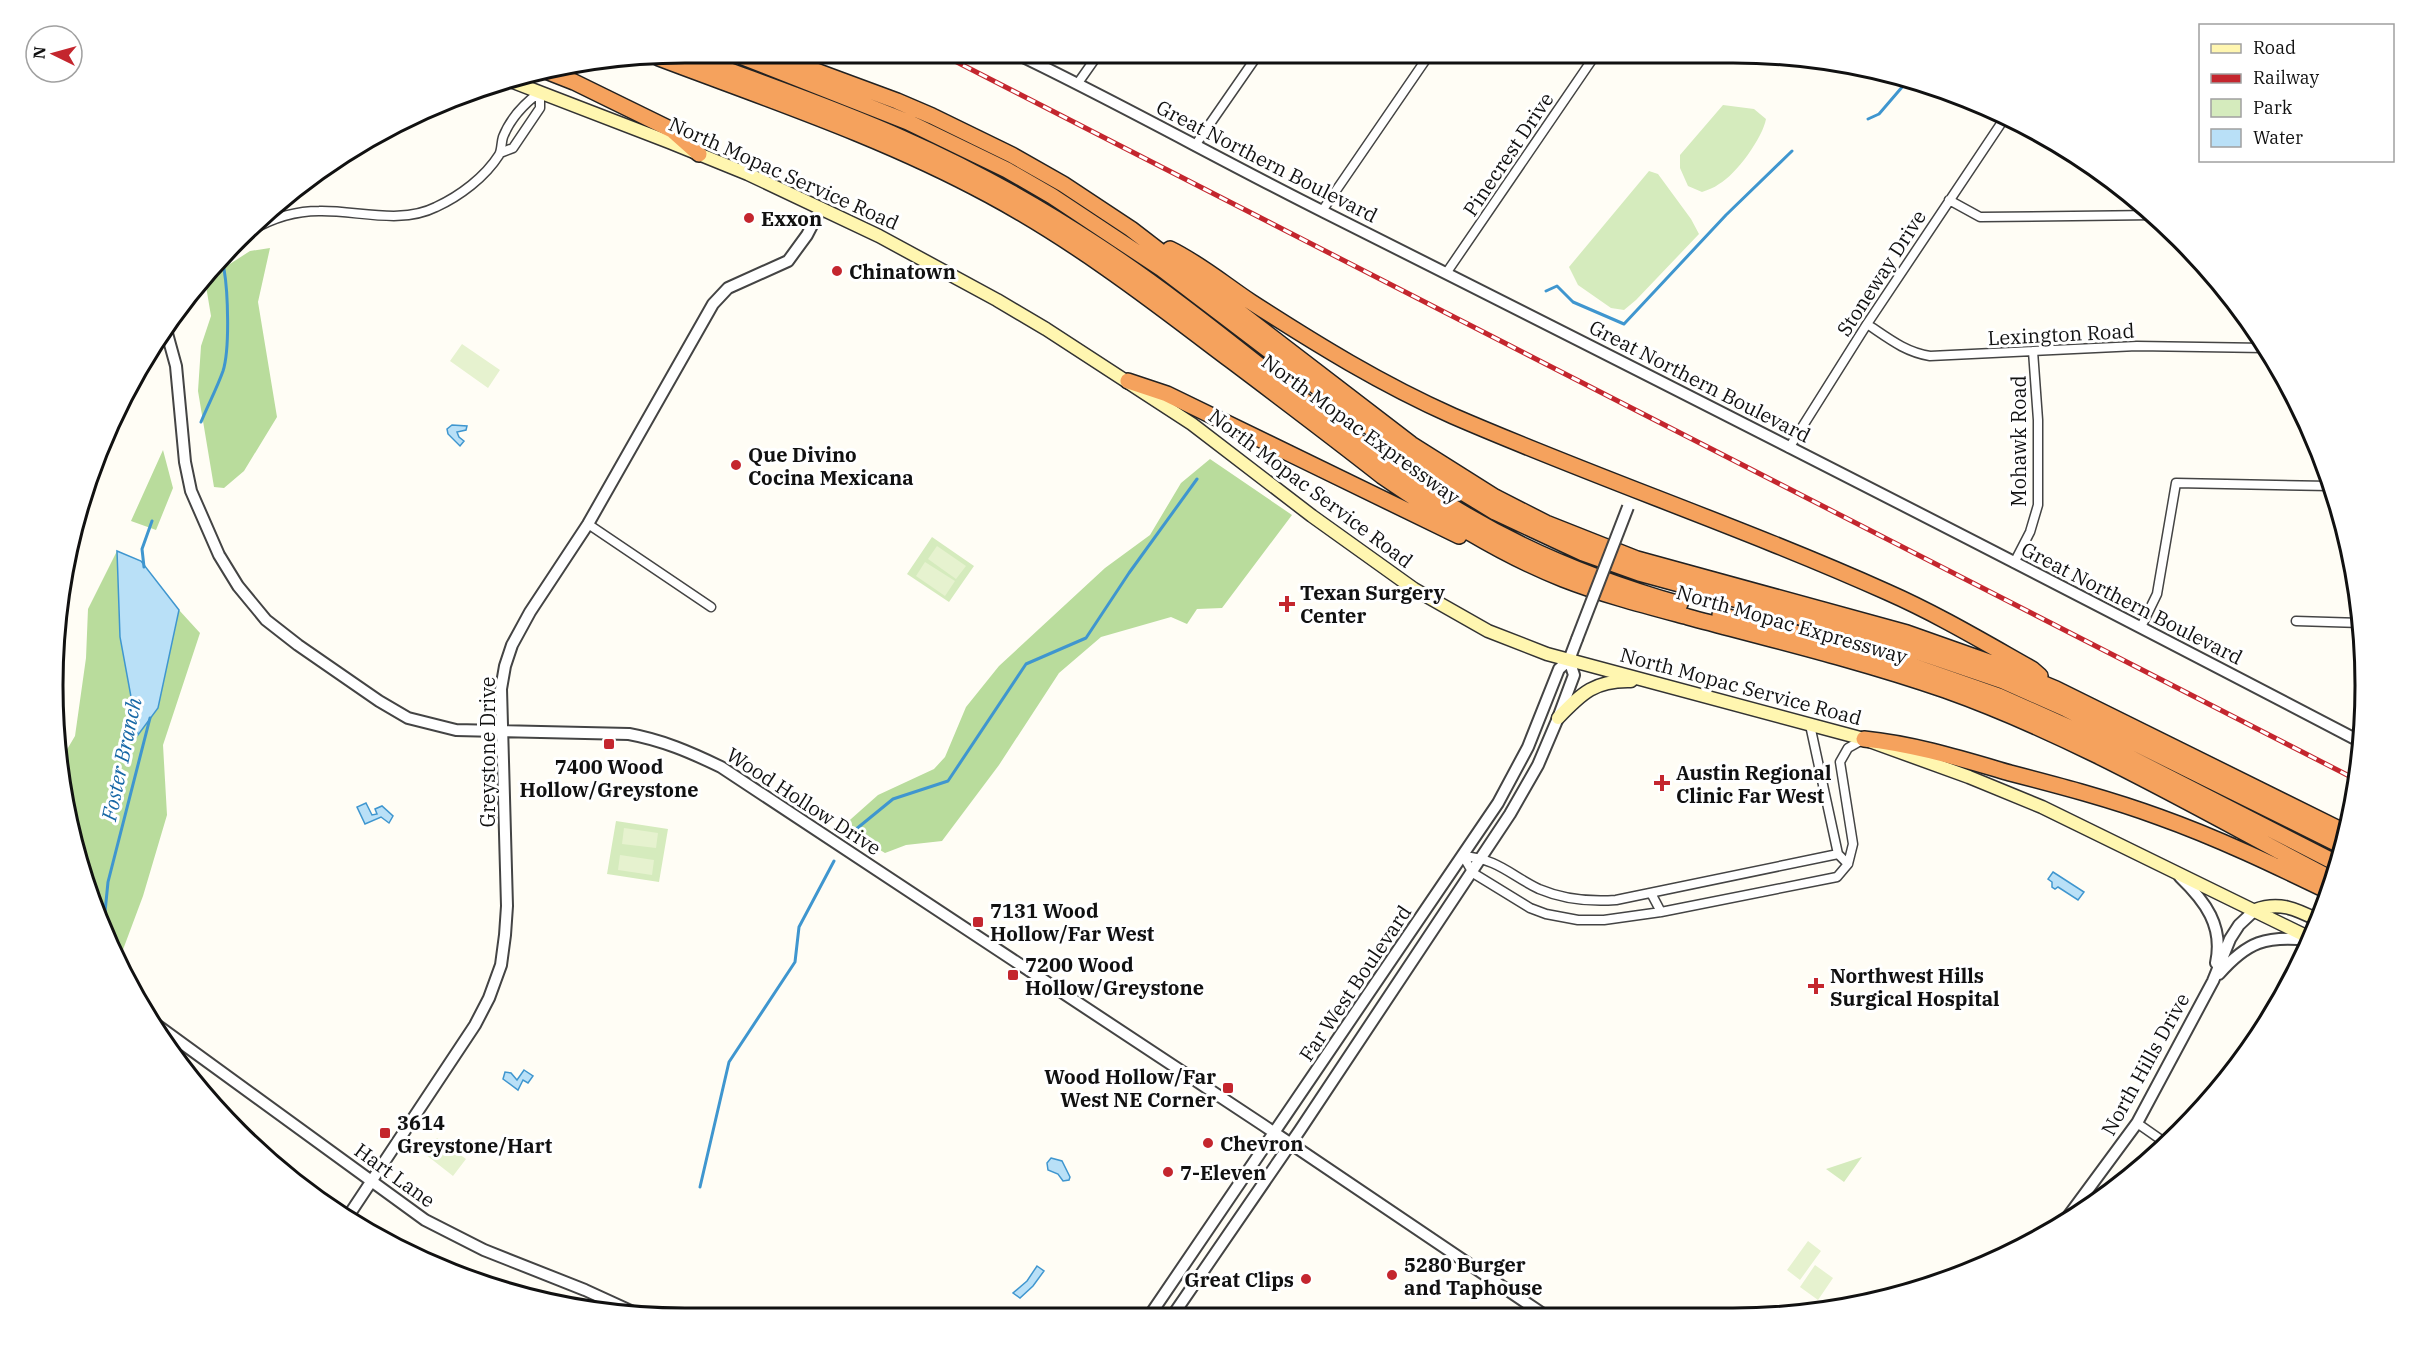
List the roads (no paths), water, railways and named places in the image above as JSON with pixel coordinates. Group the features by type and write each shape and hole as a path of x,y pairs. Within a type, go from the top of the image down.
{"highway":[{"name":"North Mopac Expressway","path":"673,63 898,150 989,195 1041,225 1088,254 1144,294 1382,476 1500,549 1563,579 1626,600 1920,682 1988,706 2058,737 2325,875"},
{"path":"708,63 902,138 988,180 1044,211 1152,283 1391,466 1447,504 1489,527 1578,569 1640,592 1714,614 1873,652 1923,668 2046,716 2330,860"},
{"path":"758,63 908,122 1007,170 1052,196 1162,269 1408,457 1454,488 1496,512 1583,553 1639,573 1877,638 2003,681 2066,709 2335,843"},
{"name":"North Mopac Expressway","path":"794,63 897,101 969,134 1063,184 1131,229 1411,444 1495,497 1546,523 1649,562 1907,633 1987,661 2056,689 2338,829"},
{"path":"559,76 672,130 699,154"},
{"path":"1131,229 1176,252 1317,344 1396,388 1454,416 1745,532 1897,597 1939,617 2032,669 2056,689"},
{"path":"1128,381 1167,394 1459,536 1500,549"},
{"path":"1835,643 1893,665 1920,682"},
{"path":"1864,739 1892,742 1955,757 2137,810 2256,857 2321,888"}],"main road":[{"name":"North Mopac Service Road","path":"521,85 699,154 821,208 879,236 988,295 1128,381 1192,424 1414,589 1488,631 1569,660 1864,739 1969,777 2042,807 2255,910 2303,936"},
{"path":"1558,718 1579,696 1596,685 1618,680 1648,681"},
{"path":"2255,910 2265,906 2286,906 2311,917"}],"street":[{"name":"Great Northern Boulevard","path":"1034,63 1078,83 1322,211 1447,272 2353,738"},
{"path":"1078,83 1092,63"},
{"path":"1196,144 1252,63"},
{"path":"1322,211 1424,63"},
{"name":"Pinecrest Drive","path":"1447,272 1590,63"},
{"path":"269,223 288,216 318,211 414,215 436,208 465,190 485,172 500,153 503,136 525,103 540,92"},
{"path":"500,153 513,148 540,108 540,92"},
{"name":"Stoneway Drive","path":"1790,448 1867,324 2001,124"},
{"path":"1950,200 1980,217 2141,215"},
{"name":"Greystone Drive","path":"351,1210 475,1025 489,998 501,966 507,906 501,689 505,666 513,645 539,597 588,524 713,304 728,288 788,261 807,235 821,208"},
{"name":"Lexington Road","path":"1867,324 1902,348 1923,355 2137,346 2255,348"},
{"name":"Wood Hollow Drive","path":"169,339 176,366 185,462 191,491 219,555 238,586 266,620 298,645 408,718 456,730 629,734 656,739 687,750 720,767 1275,1133 1534,1308"},
{"name":"Mohawk Road","path":"2014,563 2030,532 2038,505 2038,420 2033,351"},
{"path":"2141,627 2157,594 2176,483 2322,486"},
{"name":"Far West Boulevard","path":"1155,1308 1498,803 1527,747 1559,669 1569,660 1635,490"},
{"path":"588,524 711,607"},
{"path":"2296,621 2352,623"},
{"name":"Far West Boulevard","path":"1178,1308 1473,873 1510,814 1538,765 1558,718 1574,675 1569,660"},
{"path":"1810,725 1838,854 1848,864"},
{"path":"1463,856 1473,873 1530,908 1546,914 1578,920 1604,920 1661,912 1837,877 1848,864 1853,844 1840,762 1848,748 1864,739"},
{"path":"1463,856 1482,858 1497,864 1540,889 1575,901 1616,900 1838,854"},
{"path":"2173,871 2203,899 2214,921 2218,938 2213,981"},
{"path":"1652,893 1661,912"},
{"name":"North Hills Drive","path":"2078,1203 2137,1123 2213,981 2230,939 2239,925 2255,910"},
{"name":"North Hills Drive","path":"2213,981 2235,956 2254,944 2280,938 2301,939"},
{"name":"Hart Lane","path":"172,1036 425,1220 455,1237 616,1304"},
{"path":"2137,1123 2159,1139"}],"water":[{"path":"452,425 467,426 466,430 457,432 464,441 460,446 448,434 447,429"},
{"path":"117,551 141,561 179,610 158,708 138,735 120,637"},
{"path":"366,803 372,815 377,814 375,809 382,806 393,816 389,823 381,817 365,824 357,807"},
{"path":"2053,872 2084,892 2078,900 2058,887 2055,889 2052,887 2052,882 2048,879"},
{"path":"524,1070 533,1076 528,1083 523,1080 518,1090 503,1079 505,1072 511,1073 517,1080"},
{"path":"1051,1158 1062,1161 1070,1177 1069,1180 1063,1181 1058,1174 1048,1170 1047,1163"},
{"path":"1037,1266 1044,1271 1020,1298 1013,1293 1027,1281"}],"waterway":[{"path":"1868,119 1879,114 1902,87"},
{"path":"1546,291 1557,286 1573,302 1624,324 1726,215 1792,151"},
{"name":"Foster Branch","path":"201,422 221,377 227,349 227,292 224,269"},
{"path":"855,830 893,799 948,781 1026,664 1086,638 1129,573 1197,479"},
{"name":"Foster Branch","path":"144,567 142,549 152,521"},
{"name":"Foster Branch","path":"105,911 108,882 150,718"},
{"path":"700,1187 729,1062 795,962 799,927 834,861"}],"railway":[{"path":"959,63 2348,776"}],"place":[{"name":"Exxon","path":"749,218"},
{"name":"Chinatown","path":"837,271"},
{"name":"Que Divino Cocina Mexicana","path":"736,465"},
{"name":"Texan Surgery Center","path":"1287,604"},
{"name":"7400 Wood Hollow/Greystone","path":"609,744"},
{"name":"Austin Regional Clinic Far West","path":"1662,783"},
{"name":"7131 Wood Hollow/Far West","path":"978,922"},
{"name":"7200 Wood Hollow/Greystone","path":"1013,975"},
{"name":"Northwest Hills Surgical Hospital","path":"1816,986"},
{"name":"Wood Hollow/Far West NE Corner","path":"1228,1088"},
{"name":"3614 Greystone/Hart","path":"385,1133"},
{"name":"Chevron","path":"1208,1143"},
{"name":"7-Eleven","path":"1168,1172"},
{"name":"5280 Burger and Taphouse","path":"1392,1275"},
{"name":"Great Clips","path":"1306,1279"}]}
